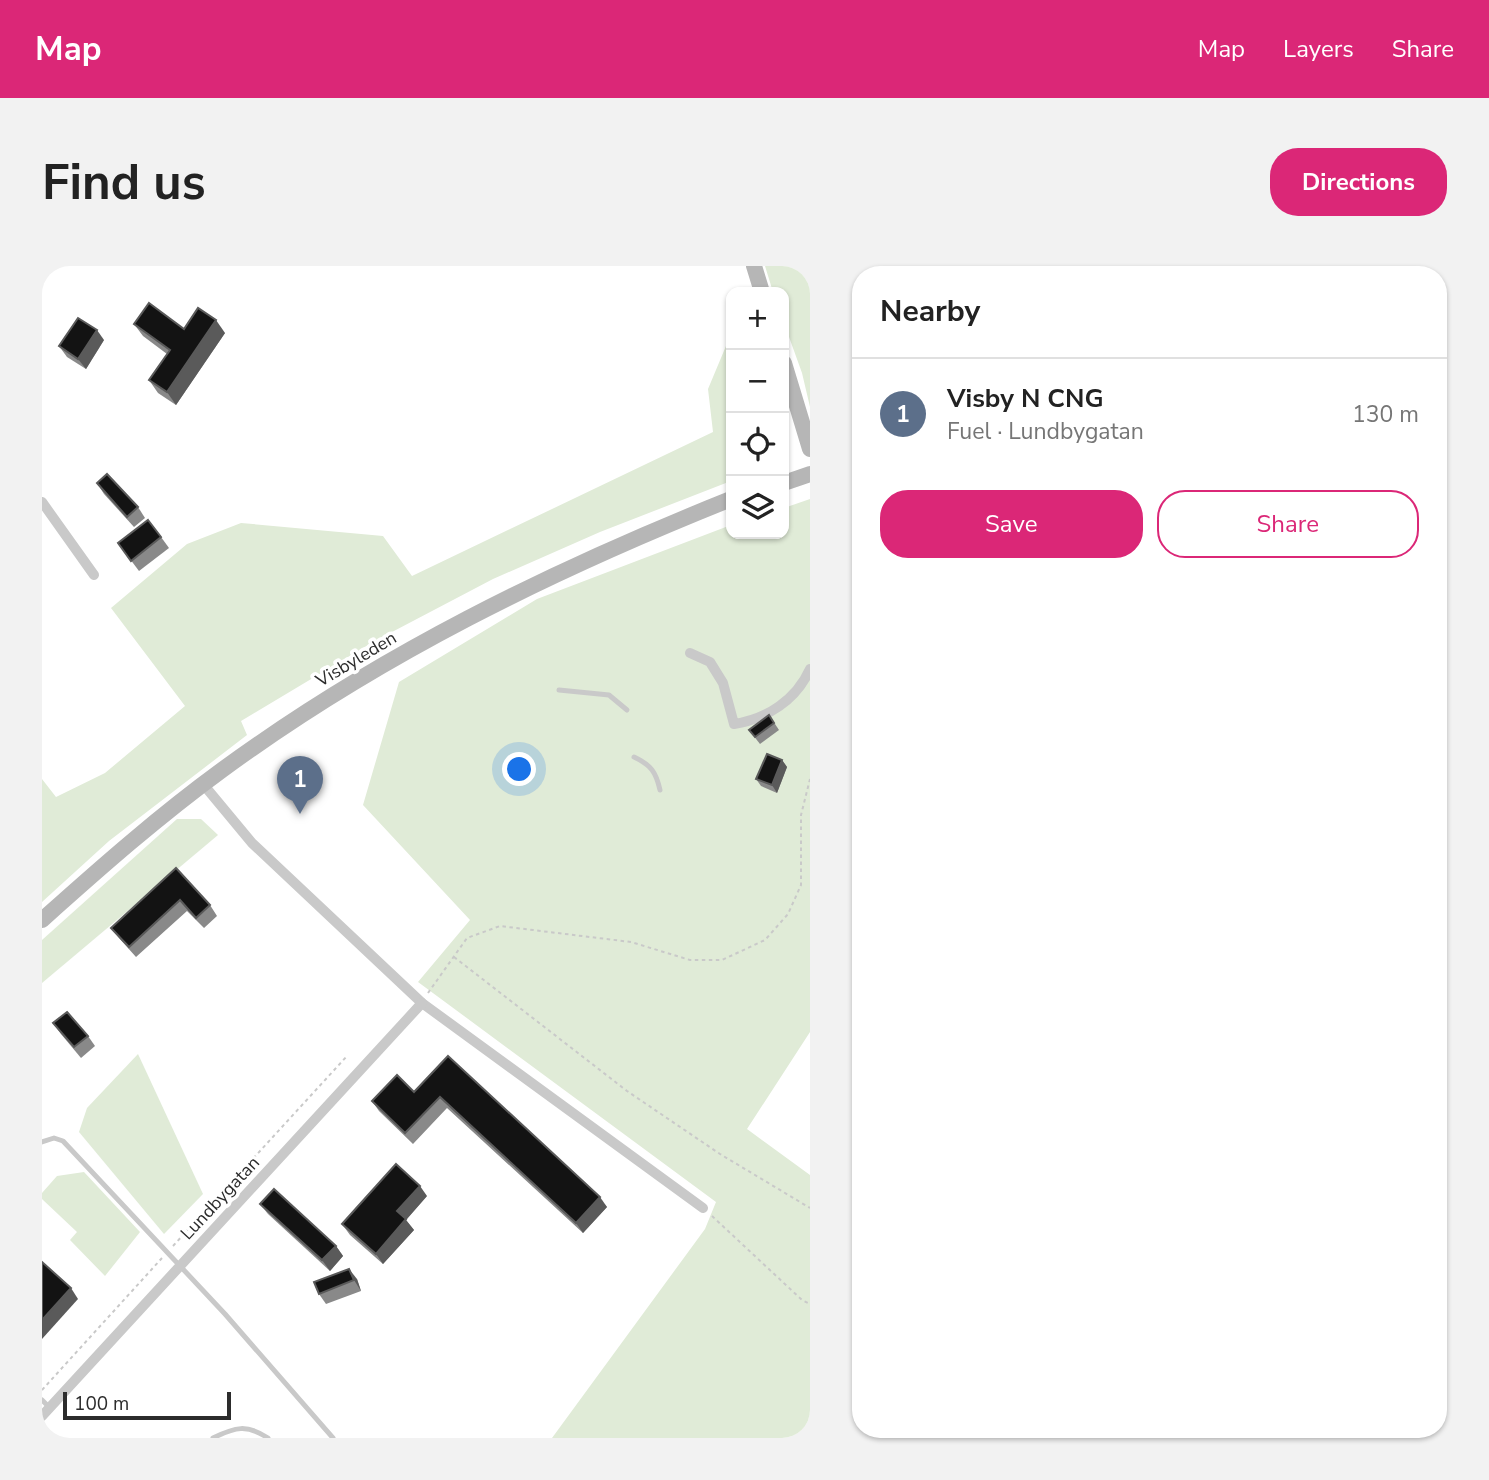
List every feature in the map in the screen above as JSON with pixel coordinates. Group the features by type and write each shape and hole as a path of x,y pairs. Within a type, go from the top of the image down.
{"main road":[{"path":"754,266 760,287"},
{"path":"789,380 810,449"},
{"path":"789,481 810,474"},
{"name":"Visbyleden","path":"42,920 203,784 322,702 448,627 580,562 726,501"}],"street":[{"path":"42,502 94,575"},
{"path":"690,653 710,662 723,683 734,724 754,721 773,712 803,685 810,669"},
{"path":"203,784 252,843 422,1003 703,1208"},
{"name":"Lundbygatan","path":"45,1408 180,1267 422,1003"}],"lane":[{"path":"559,690 609,695 627,710"},
{"path":"634,757 652,767 657,774 660,790"},
{"path":"42,1142 54,1138 63,1141 333,1438"},
{"path":"213,1438 248,1427 268,1438"}],"path":[{"path":"422,1003 467,938 499,926 631,942 690,960 722,960 765,940 788,914 801,885 801,815 810,779"},
{"path":"453,956 626,1091 720,1154 810,1209"},
{"path":"42,1390 347,1056"},
{"path":"703,1208 802,1300 810,1304"}],"green space":[{"path":"765,266 810,266 810,407 789,337 789,287 771,287"},
{"path":"726,346 726,483 600,532 493,579 373,642 241,721 247,735 109,841 42,902 42,779 56,797 105,773 185,706 111,608 187,544 241,523 383,536 412,576 713,432 708,389"},
{"path":"810,499 810,1032 747,1129 810,1175 810,1438 552,1438 705,1229 716,1202 418,982 470,920 363,805 399,682 537,599 726,527 726,539 789,539 789,506"},
{"path":"177,819 201,819 218,835 42,983 42,940"},
{"path":"138,1054 203,1194 164,1234 79,1132 87,1108"},
{"path":"84,1172 140,1232 105,1276 70,1240 77,1232 42,1199 42,1193 57,1176"}],"building":[{"path":"149,303 184,329 198,308 216,320 167,392 149,380 170,350 134,324"},
{"path":"78,318 97,330 78,359 59,346"},
{"path":"107,474 138,507 127,517 97,483"},
{"path":"148,520 161,537 131,561 118,543"},
{"path":"769,715 774,723 755,737 749,730"},
{"path":"767,754 782,760 772,785 756,779"},
{"path":"176,868 210,905 196,918 180,900 129,947 111,928"},
{"path":"67,1012 88,1036 74,1047 53,1023"},
{"path":"448,1056 600,1197 576,1223 440,1097 405,1133 372,1101 397,1075 414,1092"},
{"path":"396,1164 420,1186 397,1211 406,1219 376,1254 342,1224"},
{"path":"274,1189 336,1246 322,1260 260,1204"},
{"path":"42,1262 71,1288 42,1320"},
{"path":"349,1269 354,1280 319,1294 314,1282"}],"place":[{"name":"Visby N CNG","path":"300,814"}]}
